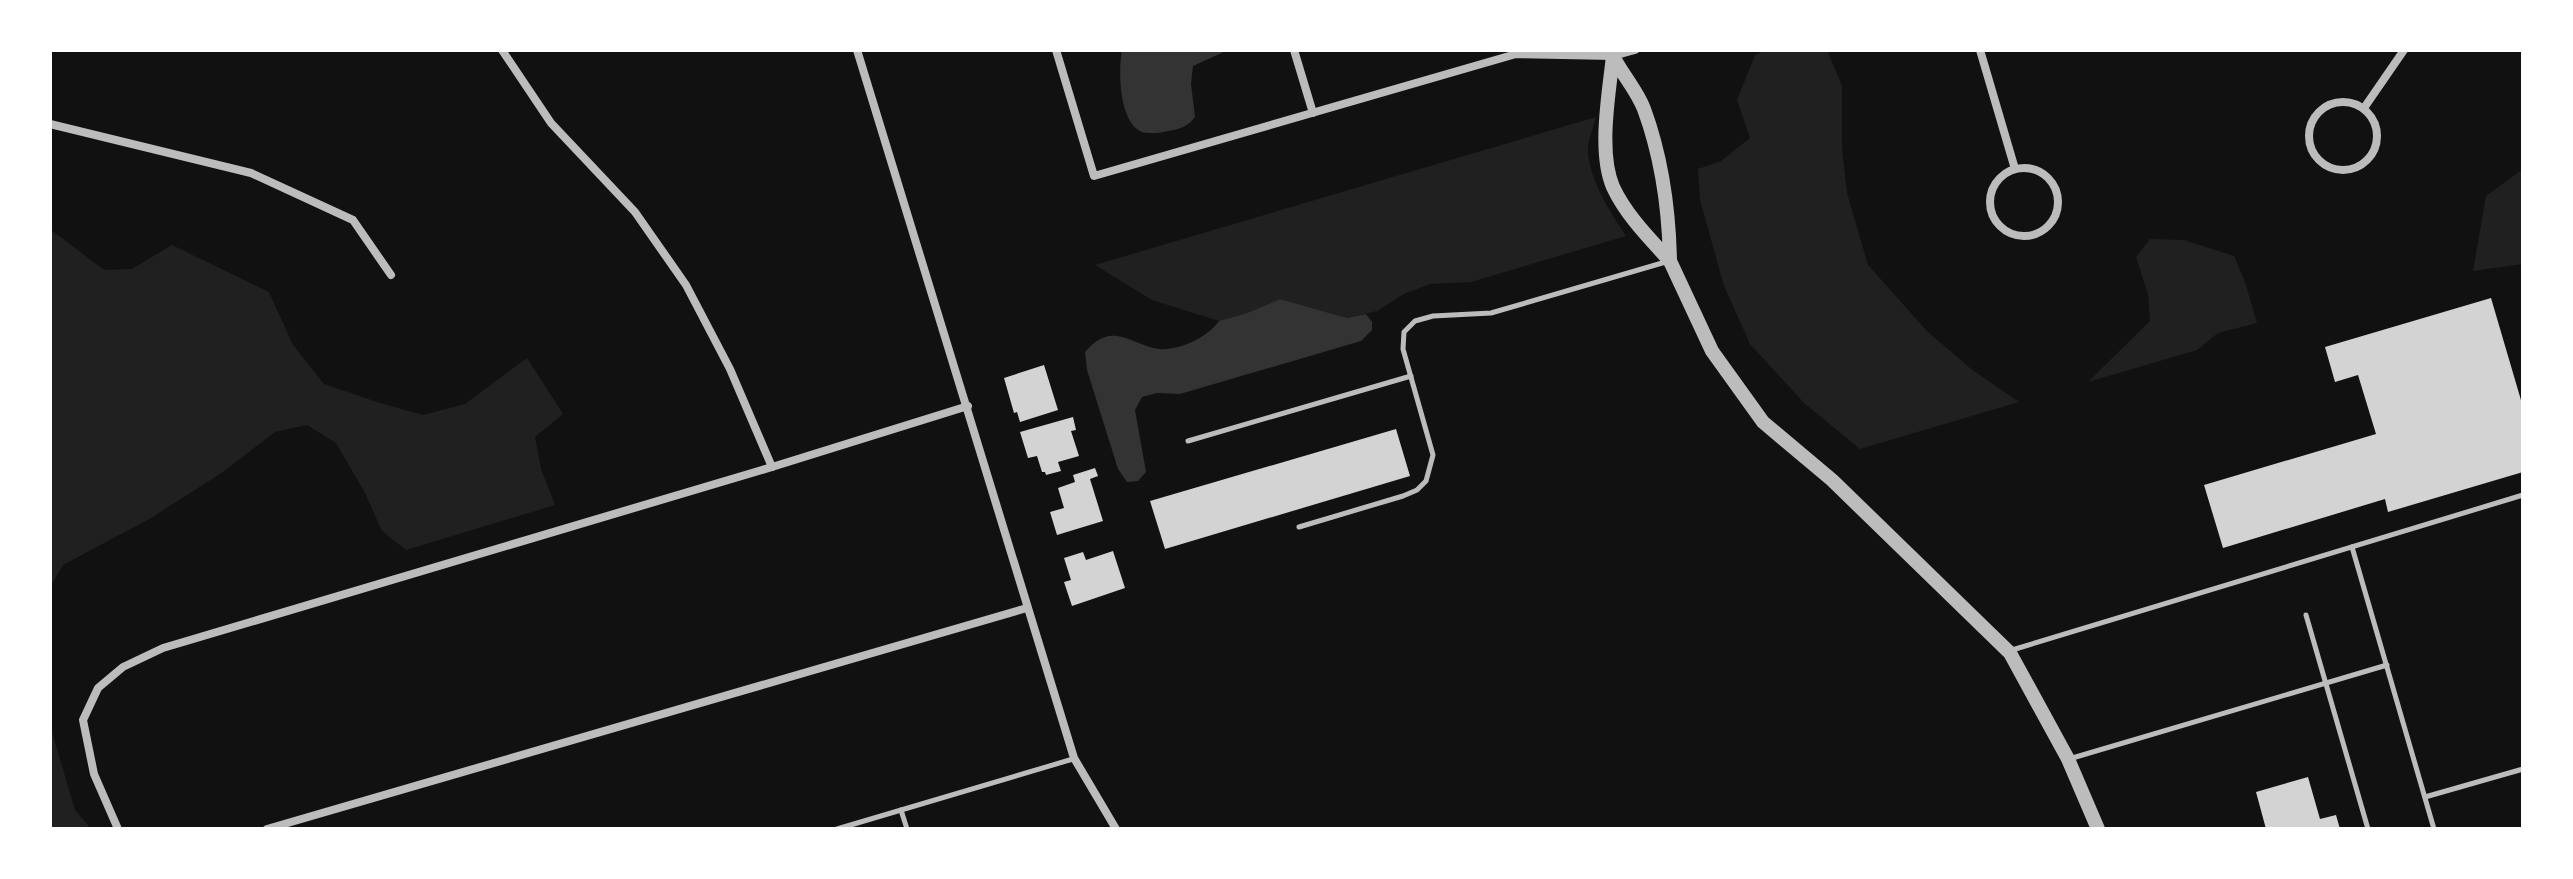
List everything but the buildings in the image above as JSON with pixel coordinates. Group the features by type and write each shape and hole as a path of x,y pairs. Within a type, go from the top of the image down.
{"street":[{"path":"502,50 551,123 635,212 686,285 730,369 772,467"},
{"path":"857,50 1074,758 1116,829"},
{"path":"1056,50 1094,176 1516,54 1635,50"},
{"path":"1294,50 1313,113"},
{"path":"1980,50 2015,169"},
{"path":"2364,108 2404,50"},
{"path":"1612,53 1607,108 1607,156 1612,185 1632,218 1670,261 1712,351 1763,422 1832,480 2008,651 2068,759 2098,829"},
{"path":"1612,53 1643,107 1660,165 1669,212 1670,261"},
{"path":"2332,103 2353,103 2364,108 2377,127 2378,138 2369,159 2348,170 2336,170 2317,158 2309,138 2314,117 2332,103"},
{"path":"50,124 251,173 353,220 391,275"},
{"path":"2025,168 2045,175 2057,193 2056,214 2050,224 2033,235 2010,233 2000,226 1990,205 1996,183 2015,169 2025,168"},
{"path":"118,829 94,774 83,720 98,688 123,667 163,648 968,406"},
{"path":"267,829 1027,608"}],"lane":[{"path":"1299,527 1403,496 1417,490 1426,481 1433,455 1403,349 1404,332 1415,321 1433,316 1491,313 1670,261"},
{"path":"1188,441 1411,376"},
{"path":"2008,651 2523,495"},
{"path":"2352,547 2434,829"},
{"path":"2306,615 2368,829"},
{"path":"2068,759 2387,665"},
{"path":"837,829 1074,758"},
{"path":"2425,797 2523,769"},
{"path":"901,810 907,829"}],"shaded area":[{"path":"1122,50 1228,50 1193,66 1191,84 1195,117 1180,128 1152,133 1134,127 1125,108 1120,70"},
{"path":"1766,50 1827,50 1842,86 1842,149 1847,193 1868,265 1927,331 1971,369 2019,402 1860,449 1804,403 1750,344 1724,286 1700,200 1698,169 1721,161 1750,138 1737,100 1755,55"},
{"path":"1596,117 1588,144 1591,170 1607,206 1626,236 1471,282 1430,284 1404,294 1377,311 1347,318 1280,299 1219,321 1152,300 1095,265"},
{"path":"2523,169 2523,264 2473,271 2486,196"},
{"path":"50,229 104,270 132,269 172,245 269,292 293,345 324,384 423,415 465,404 527,358 563,414 535,437 541,469 555,505 406,550 382,531 364,491 336,443 307,425 275,432 223,472 151,518 63,565 50,587"},
{"path":"2150,239 2184,240 2234,256 2257,323 2218,333 2197,350 2088,382 2150,321 2148,294 2136,257"},
{"path":"1280,299 1347,318 1366,314 1372,322 1372,330 1361,341 1180,394 1157,393 1142,397 1135,410 1146,472 1138,481 1127,482 1118,469 1087,370 1085,352 1107,336 1122,337 1159,349 1175,348 1200,337 1219,321"},
{"path":"50,725 75,810 91,829 50,829"}]}
